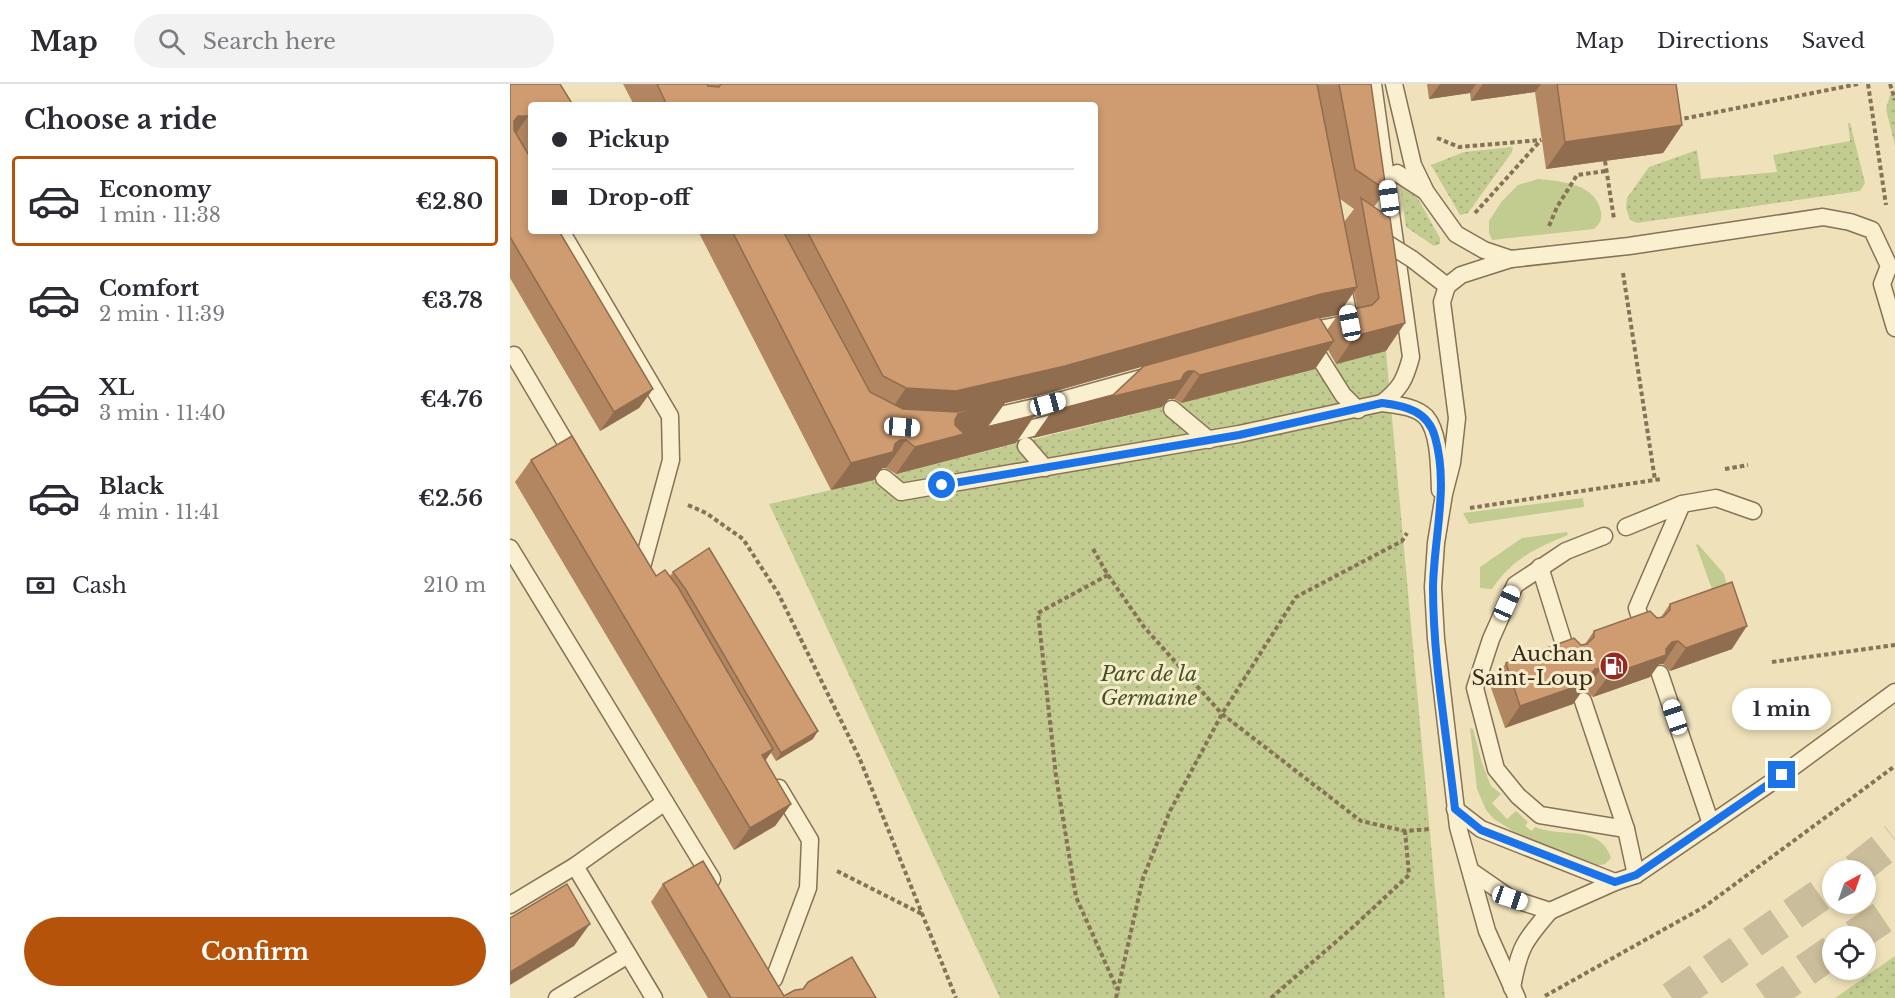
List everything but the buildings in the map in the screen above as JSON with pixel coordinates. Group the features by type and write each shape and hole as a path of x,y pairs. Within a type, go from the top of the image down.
{"lane":[{"path":"1373,84 1411,357 1405,378 1394,393 1382,403"},
{"path":"1394,84 1413,165 1426,192 1456,234 1484,250 1511,259"},
{"path":"1397,173 1426,192"},
{"path":"1515,994 1487,931 1458,827 1436,639 1433,587 1436,543 1452,463 1457,418 1442,302 1447,286 1461,275 1511,259 1618,248 1823,217 1850,222 1872,231 1892,268 1882,284 1895,328"},
{"path":"1364,229 1412,259 1447,286"},
{"path":"563,234 670,416 671,460 661,493 646,572 630,548"},
{"path":"1339,269 1350,323 1298,334 1343,395 1358,410"},
{"path":"511,358 587,478"},
{"path":"960,424 1048,404 1166,371"},
{"path":"1097,406 1120,384"},
{"path":"884,478 900,492 1209,440 1358,410 1382,403 1406,406 1426,417 1435,436 1441,512"},
{"path":"1172,409 1209,440"},
{"path":"990,439 1078,416"},
{"path":"1026,446 1045,468"},
{"path":"1626,527 1682,504 1716,498 1754,511"},
{"path":"1644,630 1637,608 1682,504"},
{"path":"1604,536 1566,551 1515,585 1491,639 1475,688 1496,769 1518,796 1540,814 1626,830"},
{"path":"510,548 719,891"},
{"path":"1540,567 1568,657"},
{"path":"1660,674 1711,824"},
{"path":"1515,994 1518,957 1529,935 1551,911 1636,875 1782,775 1895,692"},
{"path":"1583,701 1626,830 1636,875"},
{"path":"762,960 776,984 808,888 810,840 774,779"},
{"path":"510,905 575,866 665,802"},
{"path":"1455,809 1481,830 1615,882"},
{"path":"575,866 654,998"},
{"path":"1471,871 1510,898 1551,911"},
{"path":"557,998 628,955"}],"path":[{"path":"1671,121 1858,84"},
{"path":"1868,84 1887,211 1872,231"},
{"path":"1890,84 1895,100"},
{"path":"1435,137 1460,147 1542,140 1456,234"},
{"path":"1605,160 1655,480"},
{"path":"1541,256 1544,240 1557,207 1577,175 1606,171"},
{"path":"1725,469 1748,465"},
{"path":"1116,998 1143,878 1170,812 1222,714 1296,597 1402,541 1420,514 1666,478"},
{"path":"661,493 706,513 743,539 778,592 859,757 956,998"},
{"path":"1093,549 1144,627 1222,714 1361,821 1405,831 1458,827"},
{"path":"1108,575 1038,613 1056,776 1076,897 1117,990"},
{"path":"1772,662 1895,645"},
{"path":"1542,998 1704,907 1895,766"},
{"path":"1271,998 1409,875 1405,831"},
{"path":"809,857 922,914"}],"green space":[{"path":"1895,94 1895,146 1886,109 1890,95"},
{"path":"1848,123 1850,123 1865,183 1860,191 1637,223 1630,220 1626,208 1627,198 1649,167 1697,150 1701,179 1777,172 1773,155 1850,141"},
{"path":"1513,147 1512,152 1468,213 1460,215 1431,165 1464,152"},
{"path":"1538,179 1567,183 1592,195 1601,212 1598,225 1594,229 1492,240 1489,233 1489,221 1502,201 1518,185"},
{"path":"1400,186 1417,197 1440,238 1440,244 1434,246 1406,227"},
{"name":"Parc de la Germaine","path":"1386,351 1445,998 1000,998 769,504"},
{"path":"1583,498 1584,507 1469,524 1463,513"},
{"path":"1567,532 1568,535 1535,550 1516,562 1492,589 1480,588 1480,567 1522,538"},
{"path":"1698,544 1724,574 1731,602 1717,603 1696,545"},
{"path":"1470,728 1473,729 1491,786 1501,794 1492,803 1507,819 1516,811 1528,822 1525,826 1532,831 1535,827 1589,836 1599,840 1606,847 1611,858 1605,864 1594,866 1513,831 1494,819 1486,810 1477,789"},
{"path":"1895,956 1895,998 1835,998 1861,980 1876,980 1876,969"}],"tunnel":[{"path":"1869,860 1895,839"},
{"path":"1672,998 1822,894"},
{"path":"1870,926 1895,909"},
{"path":"1765,998 1822,959"}],"place":[{"name":"Auchan Saint-Loup","path":"1614,666"}],"route":[{"path":"942,485 1239,435 1382,403 1406,406 1426,417 1435,436 1439,465 1441,512 1433,587 1436,639 1455,809 1481,830 1615,882 1636,875 1782,775"}]}
